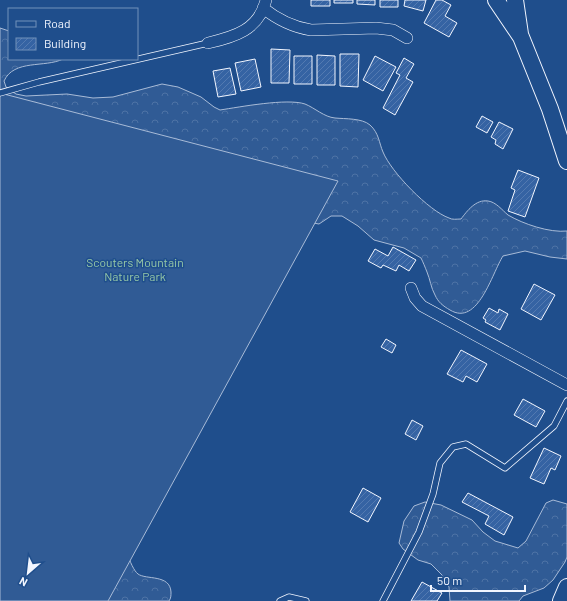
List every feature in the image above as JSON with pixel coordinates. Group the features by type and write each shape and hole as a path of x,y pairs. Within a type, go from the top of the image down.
{"main road":[{"path":"496,0 521,37 550,109 567,161"},
{"path":"515,0 521,37"},
{"path":"561,601 567,587"}],"street":[{"path":"208,43 224,40 242,33 256,21 264,4 274,17 284,23 302,28 311,30 376,28 393,30 407,38"},
{"path":"411,288 415,298 422,306 567,385"}],"lane":[{"path":"138,59 208,43"},
{"path":"0,93 39,82 134,60"},
{"path":"383,601 419,532 433,494 440,463 453,447 466,444 505,468 554,426 567,401"},
{"path":"280,601 289,597 306,601"}],"green space":[{"name":"Scouters Mountain Nature Park","path":"0,28 8,31 8,60 61,60 22,67 9,74 4,81 6,87 16,94 26,96 67,94 93,98 113,97 162,84 178,87 201,97 220,110 275,102 297,102 305,104 331,117 363,121 370,125 375,131 383,152 394,170 421,199 441,214 452,219 461,219 469,209 476,204 488,201 521,222 553,231 567,231 567,259 550,257 525,251 503,256 483,296 469,311 460,313 450,310 439,302 421,258 404,248 374,240 358,226 342,216 331,216 319,224 302,221 119,527 135,571 142,576 157,578 167,582 170,586 171,592 169,601 0,601"},
{"path":"553,500 567,504 567,557 553,580 544,588 523,596 519,601 450,601 449,587 442,575 431,564 418,560 403,549 399,543 404,521 414,506 425,502 441,505 472,520 483,532 495,541 518,548 526,541 546,503"}],"shaded area":[{"name":"Scouters Mountain Nature Park","path":"0,93 338,181 108,601 0,601"}],"building":[{"path":"311,0 330,0 330,6 311,6"},
{"path":"334,0 353,0 353,3 334,3"},
{"path":"357,0 375,0 375,5 357,4"},
{"path":"380,0 398,0 398,7 380,7"},
{"path":"405,0 426,0 423,11 404,6"},
{"path":"436,0 442,0 451,5 445,16 457,23 449,37 424,23"},
{"path":"271,49 290,50 289,83 271,83"},
{"path":"340,54 359,54 358,87 340,86"},
{"path":"317,55 335,56 335,85 317,85"},
{"path":"294,56 312,56 312,84 294,84"},
{"path":"375,56 396,67 383,91 363,80"},
{"path":"404,58 414,64 406,78 413,82 395,115 383,108 400,75 396,73"},
{"path":"255,59 261,87 241,91 235,63"},
{"path":"230,68 236,94 218,97 213,71"},
{"path":"482,116 493,122 487,133 476,127"},
{"path":"499,122 513,129 503,149 495,144 496,140 491,137"},
{"path":"518,170 539,178 525,217 508,211 515,190 511,188"},
{"path":"393,247 416,260 409,271 399,265 396,271 383,265 381,268 368,261 375,249 388,256"},
{"path":"534,284 555,295 541,320 521,309"},
{"path":"489,308 498,313 499,309 508,314 500,330 485,322 486,320 483,318"},
{"path":"386,339 396,345 392,353 381,347"},
{"path":"461,350 487,364 477,382 466,376 463,382 447,374"},
{"path":"523,399 545,411 536,427 514,415"},
{"path":"412,420 423,426 416,440 405,434"},
{"path":"544,448 561,456 555,470 551,468 544,484 530,478"},
{"path":"363,488 381,498 368,522 350,512"},
{"path":"468,493 513,517 504,535 485,524 489,516 462,502"},
{"path":"422,582 442,593 437,601 411,601"}]}
